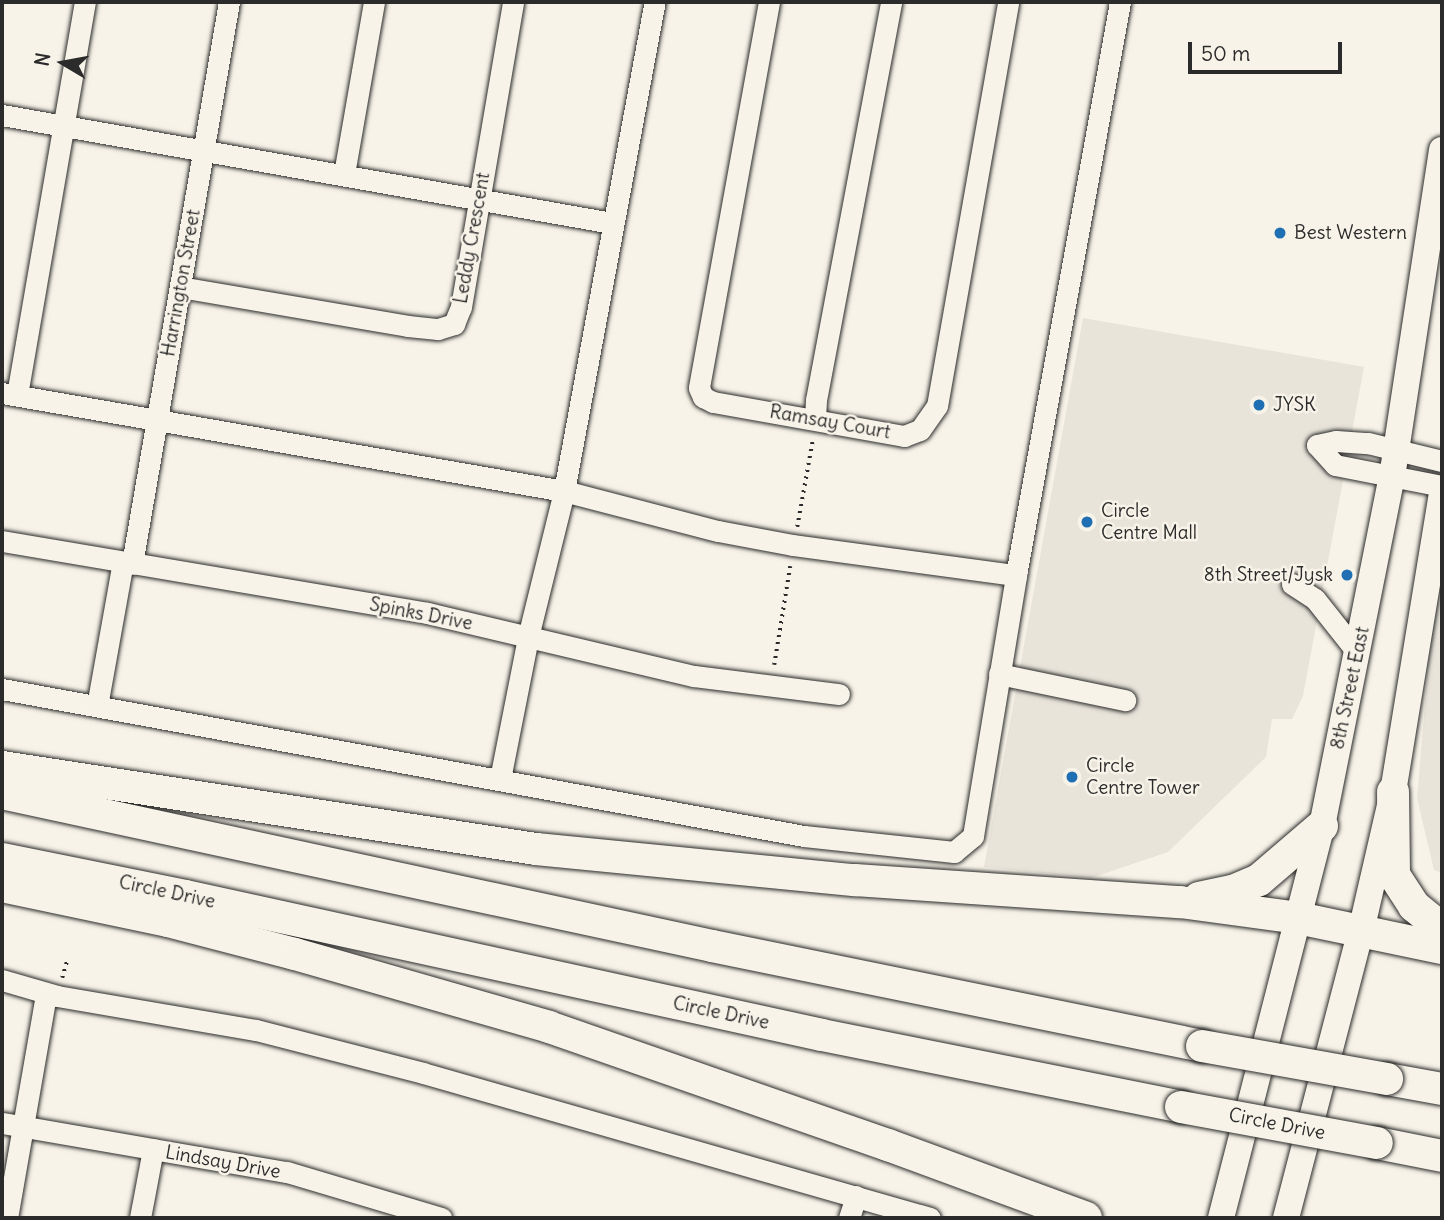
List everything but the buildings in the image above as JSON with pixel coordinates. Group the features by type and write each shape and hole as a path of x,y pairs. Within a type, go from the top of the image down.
{"highway":[{"path":"2,767 536,849 855,880 1180,902 1298,918 1442,948"},
{"path":"1393,792 1394,875 1414,906 1442,929"},
{"path":"2,793 712,946 1202,1046 1442,1089"},
{"path":"1180,902 1233,891 1259,880 1322,826"},
{"name":"Circle Drive","path":"2,859 185,896 808,1032 1442,1156"},
{"path":"2,886 167,921 295,954 549,1027 1086,1218"},
{"path":"1005,1188 1102,1218"}],"main road":[{"name":"8th Street East","path":"1222,1218 1322,826 1392,477 1442,150"},
{"path":"1286,1218 1361,931 1393,792 1435,573 1442,494"}],"street":[{"path":"85,2 64,126 9,394 564,491 718,531 793,545 1016,575"},
{"name":"Harrington Street","path":"97,706 157,418 229,2"},
{"path":"344,174 374,2"},
{"name":"Leddy Crescent","path":"180,286 439,329 454,324 461,307 513,2"},
{"path":"500,779 528,637 564,491 655,2"},
{"name":"Ramsay Court","path":"769,2 699,388 703,397 713,402 904,436 920,430 937,406 1008,2"},
{"path":"815,419 891,2"},
{"path":"2,689 804,836 954,852 973,836 1016,575 1120,2"},
{"path":"2,115 612,223"},
{"path":"1442,461 1395,449 1336,441 1317,446 1335,465 1442,486"},
{"name":"Spinks Drive","path":"2,541 427,613 694,676 839,694"},
{"path":"1292,584 1315,600 1357,653"},
{"path":"999,674 1125,700"},
{"path":"2,980 46,994 256,1030 423,1073 930,1218"},
{"path":"7,1218 46,994"},
{"name":"Lindsay Drive","path":"2,1123 287,1172 437,1218"},
{"path":"140,1218 153,1149"},
{"path":"849,1218 856,1196"}],"shaded area":[{"path":"1083,318 1364,367 1303,696 1292,719 1272,719 1266,757 1168,852 1091,878 984,867"},
{"path":"1442,501 1442,873 1434,870 1417,798"}],"place":[{"name":"Best Western","path":"1280,233"},
{"name":"JYSK","path":"1259,405"},
{"name":"Circle Centre Mall","path":"1087,522"},
{"name":"8th Street/Jysk","path":"1347,575"},
{"name":"Circle Centre Tower","path":"1072,777"}]}
